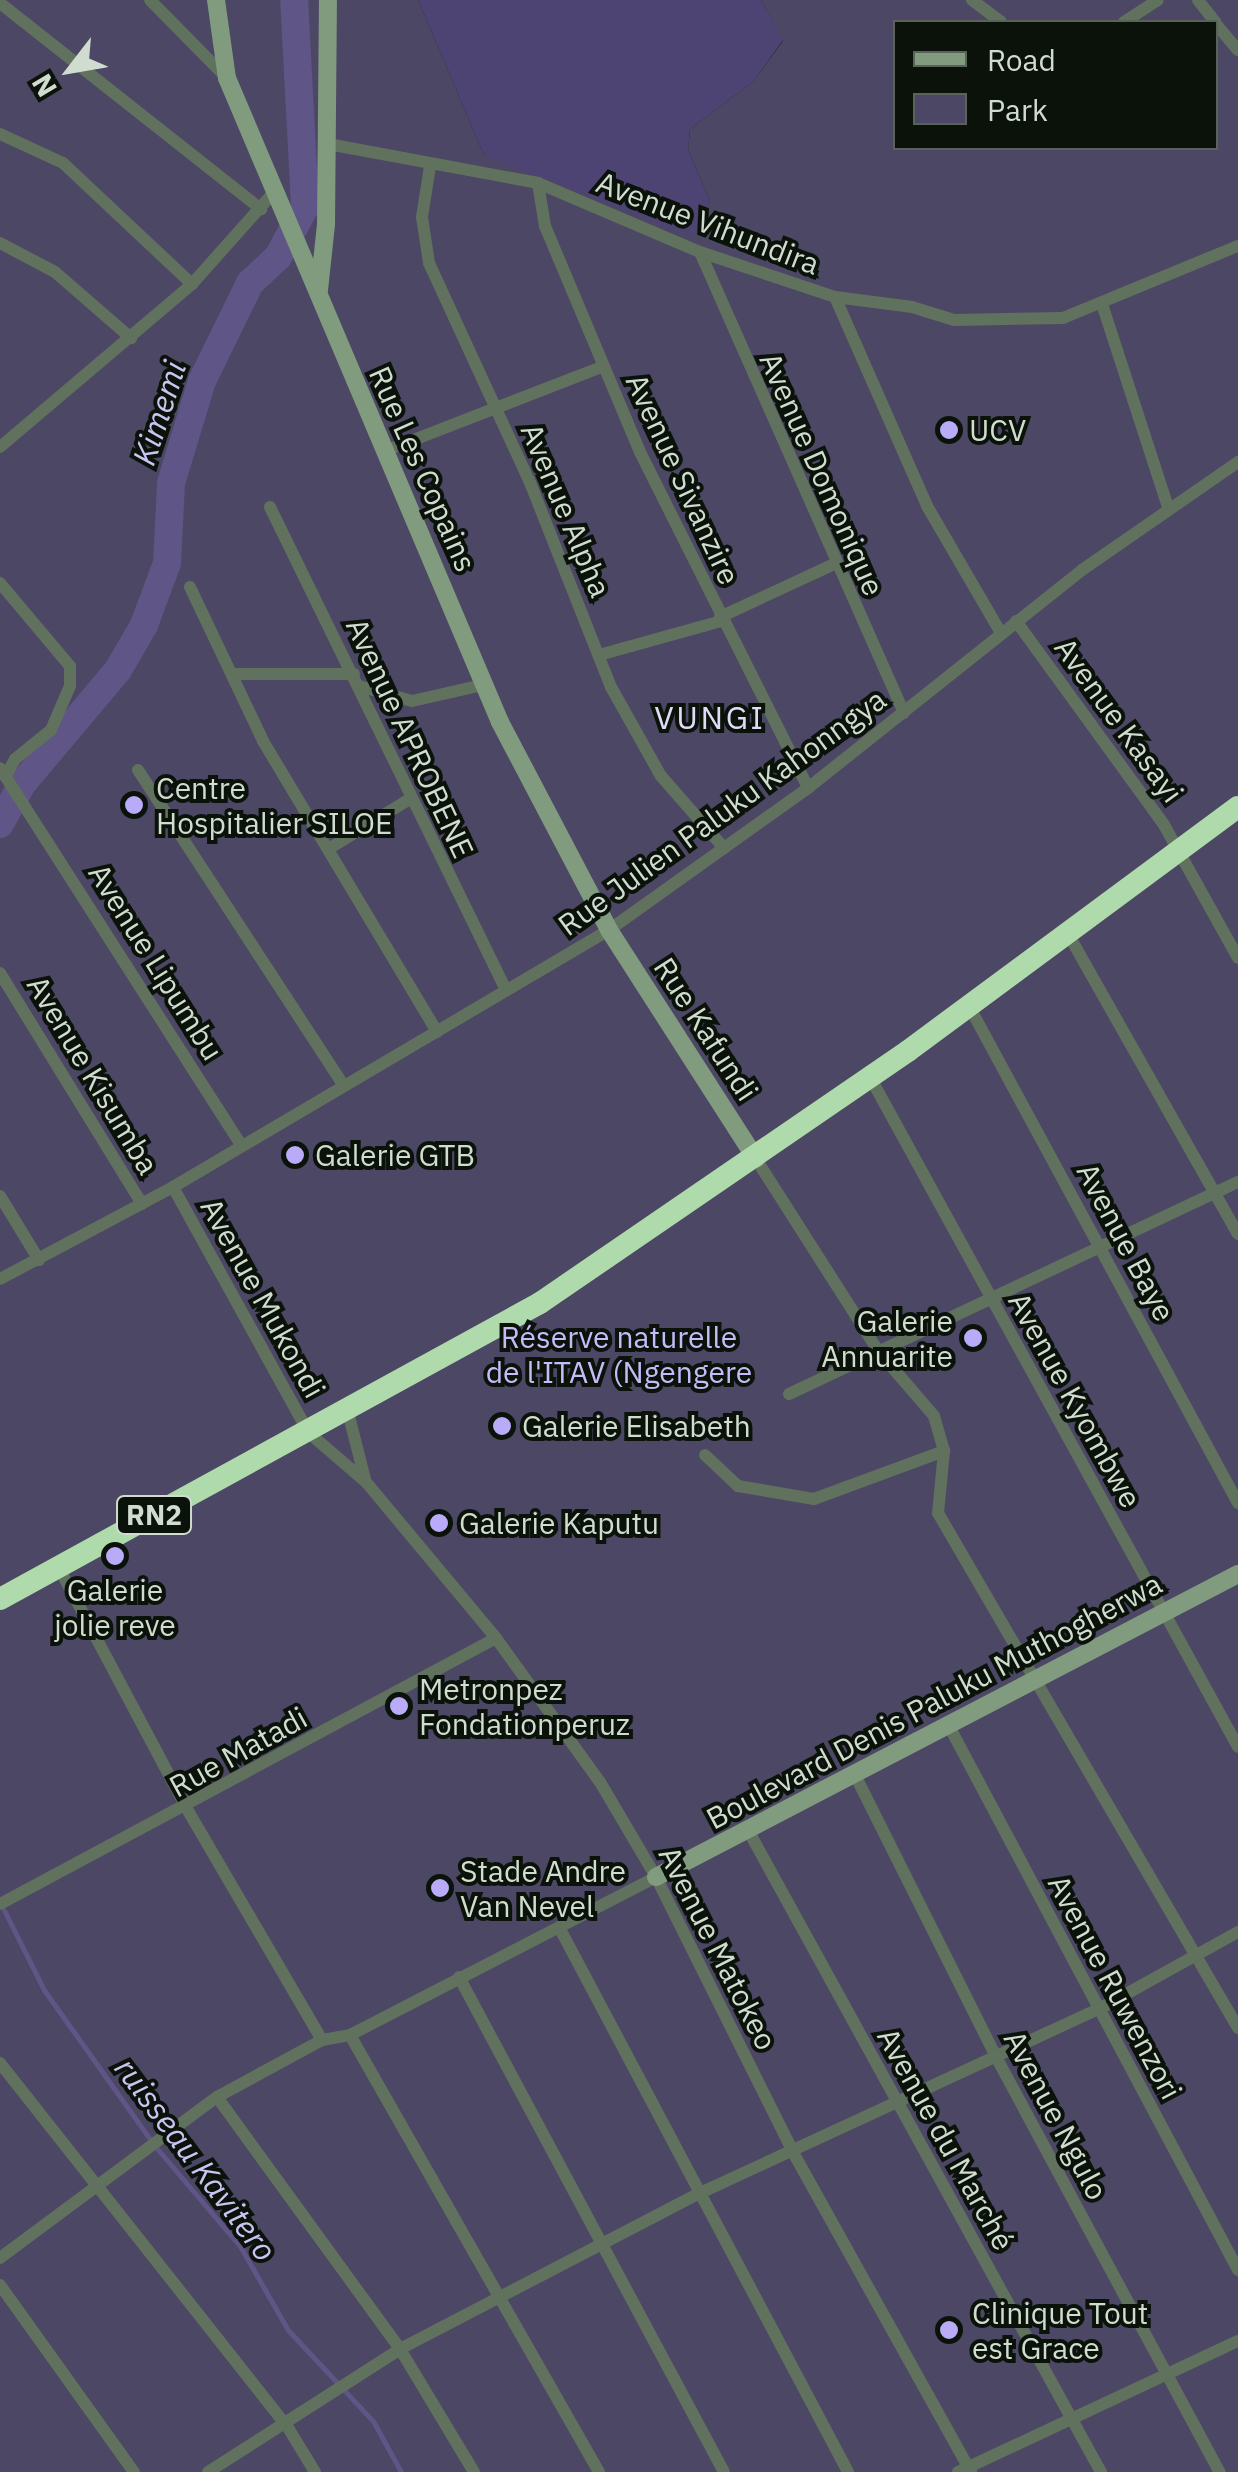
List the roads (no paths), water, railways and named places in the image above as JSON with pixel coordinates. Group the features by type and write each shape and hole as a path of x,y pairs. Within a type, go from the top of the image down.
{"highway":[{"name":"RN2","path":"0,1599 348,1412 540,1303 870,1077 1238,806"}],"street":[{"path":"150,0 227,78"},
{"path":"216,0 227,78 273,194 319,291"},
{"name":"Rue Les Copains","path":"328,0 328,144 319,291 483,686 609,930"},
{"path":"972,0 999,20"},
{"path":"1127,20 1158,0"},
{"path":"0,3 260,209"},
{"path":"1218,27 1238,50"},
{"path":"0,134 63,163 140,228 192,284"},
{"name":"Avenue Vihundira","path":"328,144 430,166 538,183 700,252 835,298 912,307 954,320 1063,318 1104,307 1238,246"},
{"name":"Avenue Alpha","path":"430,166 422,217 430,263 498,412 628,725 724,848"},
{"name":"Avenue Sivanzire","path":"538,183 545,226 602,367 721,619 808,788"},
{"path":"0,447 192,284 273,194"},
{"path":"0,243 55,272 131,338"},
{"name":"Avenue Domonique","path":"700,252 834,564 904,714"},
{"path":"835,298 927,506 1001,632"},
{"path":"1104,307 1168,510"},
{"path":"386,452 498,412 602,367"},
{"name":"Rue Julien Paluku Kahonngya","path":"0,1280 173,1187 609,930 808,788 1001,632 1238,462"},
{"name":"Avenue APROBENE","path":"270,507 357,680 408,800 506,990"},
{"path":"598,655 721,619 834,564"},
{"path":"0,583 70,666 70,686 52,730 14,758 3,772"},
{"path":"190,587 263,741 437,1032"},
{"name":"Avenue Kasayi","path":"1016,621 1180,850 1238,958"},
{"path":"232,674 357,680 412,701 483,686"},
{"path":"138,770 342,1085"},
{"name":"Avenue Lipumbu","path":"3,772 242,1145"},
{"path":"330,848 408,800"},
{"name":"Rue Kafundi","path":"609,930 756,1158"},
{"path":"1067,932 1238,1234"},
{"name":"Avenue Kisumba","path":"0,973 142,1204"},
{"name":"Avenue Baye","path":"969,1006 1238,1502"},
{"name":"Avenue Kyombwe","path":"870,1077 1238,1747"},
{"path":"756,1158 879,1352 934,1416 944,1451 938,1513 1031,1682 1238,2028"},
{"path":"789,1394 993,1301 1238,1182"},
{"name":"Avenue Mukondi","path":"173,1187 309,1433"},
{"path":"0,1196 39,1260"},
{"path":"348,1412 366,1482"},
{"name":"Avenue Matokeo","path":"309,1433 366,1482 559,1719 656,1877 794,2154 966,2470"},
{"path":"706,1455 738,1486 814,1499 944,1451"},
{"path":"59,1568 187,1809 322,2040"},
{"name":"Boulevard Denis Paluku Muthogherwa","path":"656,1877 856,1777 1238,1574"},
{"name":"Rue Matadi","path":"0,1904 187,1809 496,1638"},
{"name":"Avenue Ruwenzori","path":"949,1726 1238,2270"},
{"name":"Avenue Ngulo","path":"856,1777 996,2055 1220,2472"},
{"name":"Avenue du Marché","path":"748,1830 1101,2472"},
{"path":"0,2258 95,2183 217,2096 322,2040 350,2036 656,1877"},
{"path":"560,1927 848,2472"},
{"path":"208,2472 286,2426 400,2348 698,2194 794,2154 1099,2009 1198,1958 1238,1932"},
{"path":"459,1977 598,2245 724,2472"},
{"path":"350,2036 504,2295 599,2472"},
{"path":"0,2063 286,2426 315,2472"},
{"path":"217,2096 400,2348 474,2472"},
{"path":"0,2285 134,2472"},
{"path":"966,2470 1238,2342"}],"waterway":[{"name":"Kimemi","path":"0,824 22,784 118,670 144,625 167,563 171,483 202,381 250,283 278,257 305,207 294,0"},
{"name":"ruisseau Kavitero","path":"4,1910 44,1990 154,2145 240,2246 288,2330 373,2421 401,2472"}],"place":[{"name":"UCV","path":"949,430"},
{"name":"Centre Hospitalier SILOE","path":"134,805"},
{"name":"Galerie GTB","path":"295,1155"},
{"name":"Galerie Annuarite","path":"973,1338"},
{"name":"Galerie Elisabeth","path":"502,1426"},
{"name":"Galerie Kaputu","path":"439,1523"},
{"name":"Galerie jolie reve","path":"115,1556"},
{"name":"Metronpez Fondationperuz","path":"399,1706"},
{"name":"Stade Andre Van Nevel","path":"440,1888"},
{"name":"Clinique Tout est Grace","path":"949,2330"}],"district":[{"name":"VUNGI","path":"710,717"}],"park label":[{"name":"Réserve naturelle de l'ITAV (Ngengere","path":"619,1354"}]}
